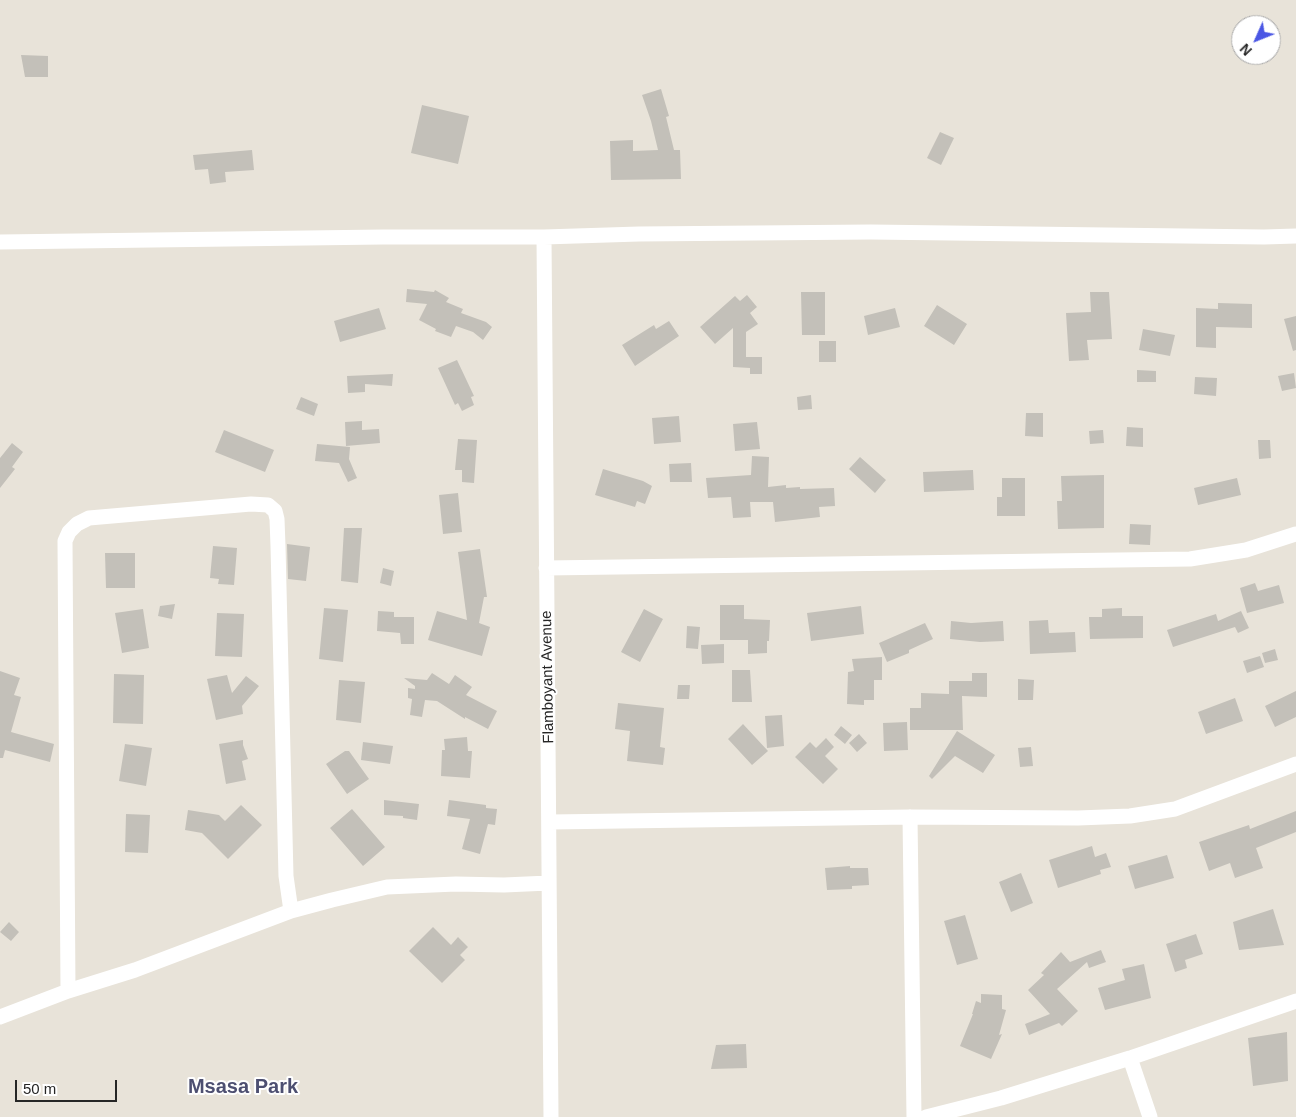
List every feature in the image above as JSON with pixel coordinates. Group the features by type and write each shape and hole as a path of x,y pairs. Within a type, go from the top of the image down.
{"street":[{"path":"0,242 871,232 1296,236"},
{"name":"Flamboyant Avenue","path":"544,237 551,1117"},
{"path":"68,991 65,541 69,532 76,524 89,518 251,504 268,505 275,511 278,537 286,876 291,911"},
{"path":"546,568 1190,559 1246,550 1296,534"},
{"path":"550,822 910,816 1130,816 1175,809 1296,764"},
{"path":"910,816 914,1117"},
{"path":"0,1017 68,991 135,970 291,911 387,888 549,882"},
{"path":"926,1117 1001,1098 1130,1058 1296,1001"},
{"path":"1130,1058 1150,1117"}],"building":[{"path":"21,55 48,56 48,77 25,77"},
{"path":"661,89 669,116 666,117 674,150 680,150 681,179 611,180 610,141 633,140 633,151 658,150 642,95"},
{"path":"422,105 469,116 458,164 411,153"},
{"path":"940,132 954,138 941,165 927,158"},
{"path":"252,150 254,170 225,172 226,182 210,184 208,169 195,170 193,155"},
{"path":"407,289 434,292 435,290 449,298 446,302 463,309 461,313 486,322 492,327 483,340 473,332 456,326 451,337 435,331 436,329 419,320 427,304 406,302"},
{"path":"801,292 825,292 825,335 802,335"},
{"path":"1090,292 1109,292 1112,339 1087,340 1089,360 1069,361 1066,313 1091,312"},
{"path":"747,295 757,307 750,313 758,324 746,332 746,357 762,357 762,374 750,374 750,368 733,367 733,328 715,344 700,327 735,296 740,301"},
{"path":"1218,303 1252,304 1252,328 1216,327 1216,348 1196,347 1196,308 1218,309"},
{"path":"937,305 967,324 954,345 924,326"},
{"path":"379,308 386,329 340,342 334,321"},
{"path":"895,308 900,327 868,335 864,316"},
{"path":"1296,316 1296,350 1293,351 1284,319"},
{"path":"669,321 679,336 635,366 622,345 654,325 656,329"},
{"path":"1143,329 1175,335 1170,356 1139,350"},
{"path":"819,341 836,341 836,362 819,362"},
{"path":"457,360 474,396 471,397 474,405 462,411 458,403 455,405 438,368"},
{"path":"1137,370 1156,371 1156,382 1137,382"},
{"path":"1294,373 1296,388 1282,391 1278,376"},
{"path":"393,374 392,386 365,384 365,392 348,393 347,376"},
{"path":"1195,377 1217,378 1216,396 1194,394"},
{"path":"811,395 812,409 798,410 797,397"},
{"path":"301,397 318,404 314,416 296,409"},
{"path":"1026,413 1043,413 1043,437 1025,436"},
{"path":"679,416 681,442 654,444 652,418"},
{"path":"362,421 362,430 379,429 380,443 346,446 345,422"},
{"path":"757,422 760,449 735,451 733,424"},
{"path":"1127,427 1143,428 1143,447 1126,446"},
{"path":"224,430 274,450 265,472 215,452"},
{"path":"1103,430 1104,443 1090,444 1089,431"},
{"path":"458,439 477,440 474,483 462,482 462,470 455,470"},
{"path":"1258,440 1270,440 1271,458 1259,459"},
{"path":"12,443 23,452 12,467 15,469 0,488 0,458"},
{"path":"317,444 350,447 349,459 357,478 348,482 339,463 315,461"},
{"path":"752,456 769,457 768,487 786,485 786,488 800,487 800,489 834,488 835,506 819,507 820,517 775,522 773,502 750,502 751,517 733,518 731,497 708,498 706,478 751,475"},
{"path":"860,457 886,480 875,493 849,469"},
{"path":"691,463 692,482 670,482 669,464"},
{"path":"603,469 643,481 652,486 645,504 637,501 635,507 595,495"},
{"path":"973,470 974,490 924,492 923,472"},
{"path":"1104,475 1104,528 1058,529 1057,501 1062,501 1061,476"},
{"path":"1002,478 1025,478 1025,516 997,516 997,497 1002,497"},
{"path":"1237,478 1241,495 1198,505 1194,488"},
{"path":"458,493 462,532 443,534 439,495"},
{"path":"1130,524 1151,525 1150,545 1129,544"},
{"path":"344,528 362,528 358,583 341,581"},
{"path":"287,544 310,547 306,581 288,579"},
{"path":"213,546 237,548 234,585 218,584 219,579 210,578"},
{"path":"480,549 487,597 484,597 479,623 490,627 482,656 428,640 437,611 467,620 458,552"},
{"path":"105,553 135,553 135,588 106,588"},
{"path":"383,568 394,571 391,586 380,583"},
{"path":"1255,583 1258,591 1279,585 1284,603 1247,613 1240,588"},
{"path":"175,604 172,619 158,616 160,606"},
{"path":"720,605 744,605 744,619 770,620 767,653 748,654 748,640 720,640"},
{"path":"861,606 864,634 811,641 807,613"},
{"path":"324,608 348,610 343,662 319,659"},
{"path":"1122,608 1122,616 1143,616 1143,638 1090,639 1089,617 1102,617 1102,609"},
{"path":"143,609 149,648 122,653 115,613"},
{"path":"644,609 663,619 640,662 621,652"},
{"path":"378,611 394,612 394,617 414,617 414,644 401,644 400,633 377,631"},
{"path":"1241,611 1249,628 1238,633 1235,627 1173,647 1167,630 1216,614 1218,621"},
{"path":"217,613 244,614 242,657 215,656"},
{"path":"1048,620 1049,633 1075,632 1076,652 1030,654 1029,621"},
{"path":"951,621 971,623 1003,621 1004,641 980,642 950,639"},
{"path":"925,623 933,639 909,650 909,653 887,662 879,643"},
{"path":"687,626 700,627 698,649 686,648"},
{"path":"724,644 724,663 702,664 701,645"},
{"path":"1275,649 1278,660 1265,663 1262,653"},
{"path":"1260,656 1264,667 1247,673 1243,661"},
{"path":"882,657 882,680 874,680 874,700 864,700 864,705 847,704 848,672 854,671 852,659"},
{"path":"732,670 750,670 752,702 732,702"},
{"path":"0,671 20,678 14,695 21,697 11,732 54,744 50,762 5,750 3,758 0,758"},
{"path":"432,673 449,684 455,675 472,687 466,695 497,711 488,729 465,717 465,719 437,701 425,700 422,717 410,715 412,699 408,698 408,688 415,689 415,686 404,678 427,680"},
{"path":"972,673 987,673 987,697 962,696 963,730 910,730 910,708 921,708 921,693 949,694 949,681 972,681"},
{"path":"114,674 144,675 143,724 113,723"},
{"path":"227,675 232,693 246,676 259,686 242,706 243,714 216,720 207,679"},
{"path":"1018,679 1034,680 1033,700 1018,700"},
{"path":"339,680 365,682 361,723 336,720"},
{"path":"678,685 690,685 689,699 677,699"},
{"path":"1296,691 1296,717 1275,727 1265,706"},
{"path":"1235,698 1243,721 1206,734 1198,712"},
{"path":"618,703 664,708 660,747 665,748 663,765 627,761 630,731 615,729"},
{"path":"782,715 784,746 767,748 765,716"},
{"path":"907,722 908,750 884,751 883,723"},
{"path":"743,724 768,751 752,765 728,739"},
{"path":"841,726 852,735 845,744 834,735"},
{"path":"957,731 995,755 983,773 955,756 932,779 929,776"},
{"path":"859,734 867,743 857,752 849,743"},
{"path":"467,737 468,751 472,751 470,778 441,776 442,750 445,750 444,739"},
{"path":"826,738 834,747 825,756 838,769 823,784 795,757 810,742 816,748"},
{"path":"243,740 248,759 242,761 246,780 226,784 219,744"},
{"path":"363,742 393,746 390,764 361,760"},
{"path":"125,744 152,748 146,786 119,781"},
{"path":"1031,747 1033,766 1020,767 1018,748"},
{"path":"345,751 349,751 369,779 347,794 326,764"},
{"path":"384,800 419,804 417,820 403,818 403,816 384,815"},
{"path":"449,800 486,805 486,808 497,809 495,825 488,824 480,854 462,849 470,819 447,816"},
{"path":"241,805 262,825 228,859 202,833 185,830 188,810 219,815 225,821"},
{"path":"352,809 385,847 363,866 330,828"},
{"path":"1296,811 1296,832 1256,848 1263,868 1235,878 1230,863 1209,871 1199,842 1249,825 1250,829"},
{"path":"126,814 150,815 148,853 125,852"},
{"path":"1092,846 1095,857 1106,853 1111,867 1100,870 1101,874 1058,888 1049,860"},
{"path":"1167,855 1174,878 1135,889 1128,866"},
{"path":"850,866 850,868 868,868 869,885 852,886 852,889 827,890 825,868"},
{"path":"1021,873 1033,903 1011,912 999,882"},
{"path":"1273,909 1284,945 1239,950 1233,922"},
{"path":"965,915 978,959 957,965 944,921"},
{"path":"9,922 19,932 11,941 0,932"},
{"path":"433,927 451,945 458,937 468,947 460,955 465,960 442,983 409,951"},
{"path":"1196,934 1203,954 1185,960 1187,968 1175,972 1166,944"},
{"path":"1101,950 1106,962 1089,968 1087,962 1057,989 1078,1011 1062,1026 1059,1023 1029,1035 1025,1024 1050,1014 1028,990 1044,975 1041,973 1061,952 1070,962"},
{"path":"1144,964 1151,998 1105,1010 1098,988 1125,980 1122,969"},
{"path":"981,994 1002,995 1002,1009 1006,1010 999,1035 1002,1034 991,1059 960,1046 973,1014 976,1001 981,1003"},
{"path":"1287,1032 1288,1081 1253,1086 1248,1038"},
{"path":"746,1044 747,1068 711,1069 716,1045"}],"district":[{"name":"Msasa Park","path":"243,1087"}]}
